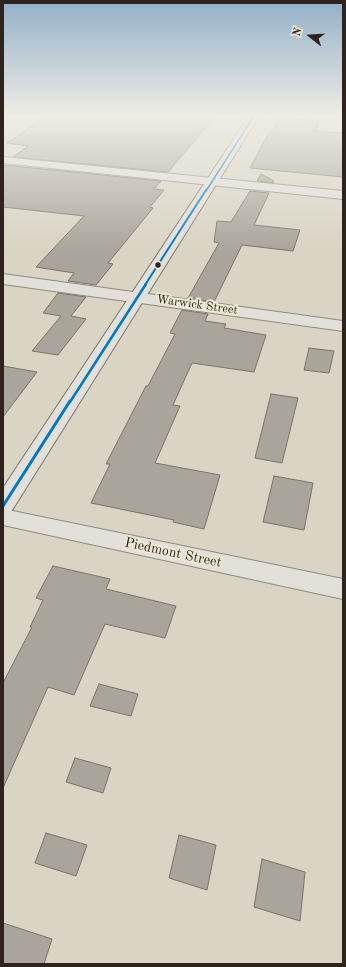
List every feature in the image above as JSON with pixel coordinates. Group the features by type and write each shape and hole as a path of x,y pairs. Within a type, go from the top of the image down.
{"street":[{"path":"14,161 343,195"},
{"path":"3,506 226,161"},
{"name":"Warwick Street","path":"3,279 343,326"},
{"name":"Piedmont Street","path":"3,517 343,589"}],"building":[{"path":"56,161 177,161 168,172"},
{"path":"254,161 343,161 343,177 250,168"},
{"path":"3,165 161,181 154,189 164,190 150,207 153,208 108,263 113,264 96,285 68,281 74,273 36,267 84,216 3,207"},
{"path":"261,174 274,181 273,183 257,181"},
{"path":"250,191 269,193 254,225 300,230 293,251 242,245 214,302 188,298 219,243 214,242 217,221 231,222"},
{"path":"58,293 86,297 71,316 86,319 58,355 32,351 61,316 43,313"},
{"path":"182,310 208,314 205,321 226,324 224,328 266,335 254,372 192,363 173,405 180,406 155,463 220,475 204,529 173,522 174,520 91,503 110,464 106,464 146,386 148,386 175,334 170,333"},
{"path":"309,348 334,351 329,373 304,370"},
{"path":"3,366 37,372 3,417"},
{"path":"271,394 298,398 282,463 255,458"},
{"path":"274,476 313,483 304,530 263,522"},
{"path":"53,566 110,579 106,589 176,606 165,638 105,624 74,695 48,687 3,788 3,683 32,627 30,627 43,600 36,598"},
{"path":"99,684 138,694 131,716 90,706"},
{"path":"75,758 111,768 103,793 66,782"},
{"path":"46,833 87,845 76,876 35,863"},
{"path":"179,835 216,845 207,890 169,878"},
{"path":"262,859 305,872 300,921 254,907"},
{"path":"3,923 52,939 44,964 3,964"}],"transit line":[{"path":"3,506 225,161"}]}
